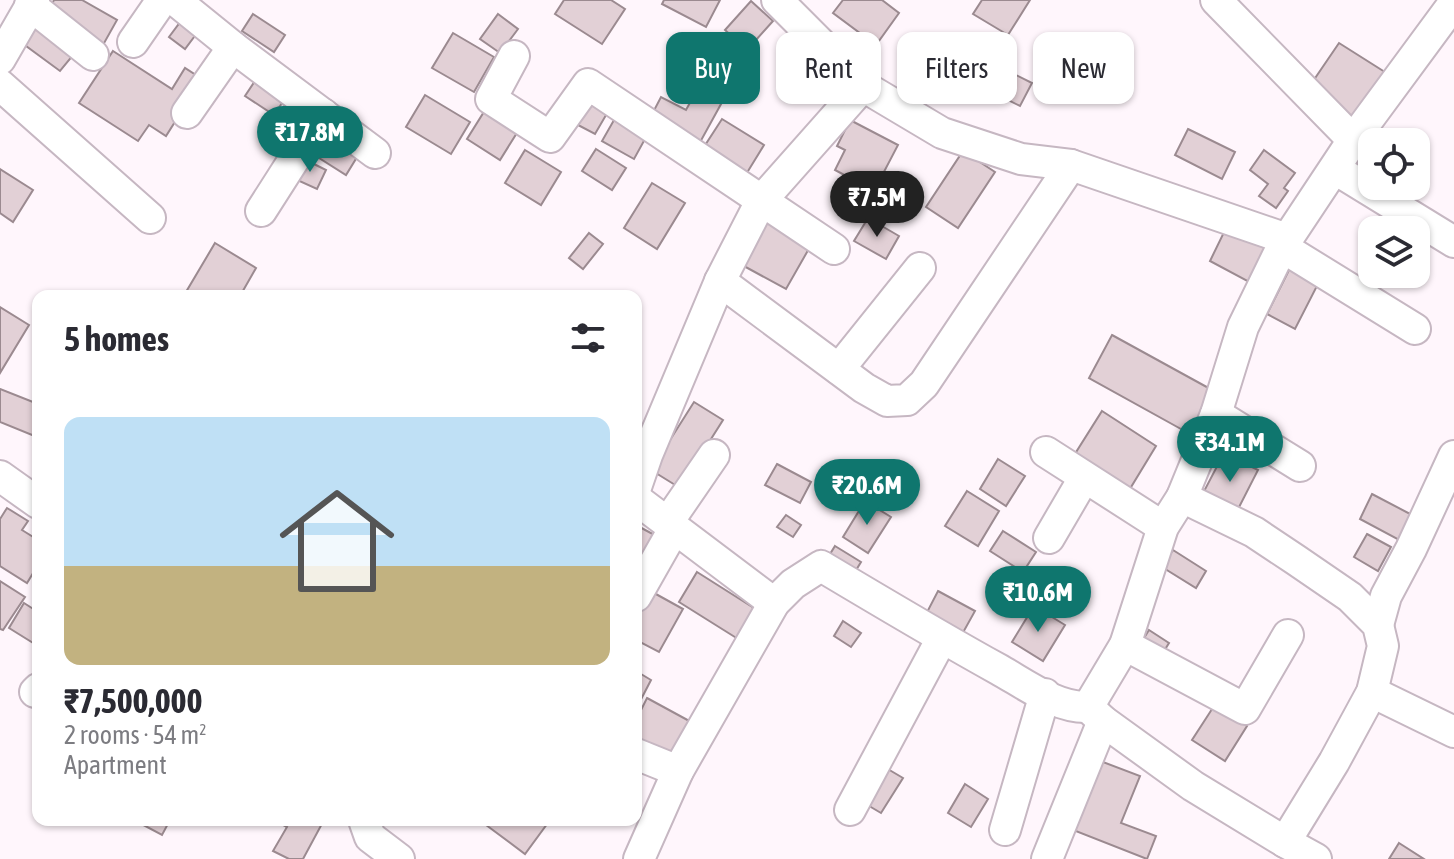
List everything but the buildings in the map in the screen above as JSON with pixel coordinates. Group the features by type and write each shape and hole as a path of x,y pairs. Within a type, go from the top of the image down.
{"street":[{"path":"133,42 162,0"},
{"path":"175,0 375,153"},
{"path":"1216,0 1353,140"},
{"path":"1,56 32,3 93,55"},
{"path":"1047,859 1095,714 1125,645 1163,527 1182,497 1216,414 1243,327 1285,243 1353,140 1454,3"},
{"path":"797,6 818,32"},
{"path":"187,113 233,47"},
{"path":"514,56 491,99 550,137 588,84 834,249"},
{"path":"0,85 150,218"},
{"path":"881,97 942,133 1021,159 1071,165 1285,243 1415,329"},
{"path":"642,470 720,281 761,201 847,104"},
{"path":"261,211 323,114"},
{"path":"720,281 864,388 887,401 907,400 924,384 1071,165"},
{"path":"1335,169 1454,242"},
{"path":"839,369 920,268"},
{"path":"1216,414 1300,466"},
{"path":"1046,452 1163,527"},
{"path":"642,584 671,526 714,455"},
{"path":"1285,842 1372,692 1383,646 1378,625 1386,596 1454,456"},
{"path":"0,478 32,499"},
{"path":"1049,538 1084,478"},
{"path":"1182,497 1254,532 1350,597 1378,625"},
{"path":"642,504 774,603"},
{"path":"639,859 678,771 774,603 793,584 821,566 942,638 1045,694 1095,714 1193,786 1316,859"},
{"path":"1125,645 1245,709 1288,635"},
{"path":"850,810 942,638"},
{"path":"1372,692 1454,732"},
{"path":"1005,830 1045,694"},
{"path":"642,756 678,771"},
{"path":"366,826 370,837 399,859"}]}
